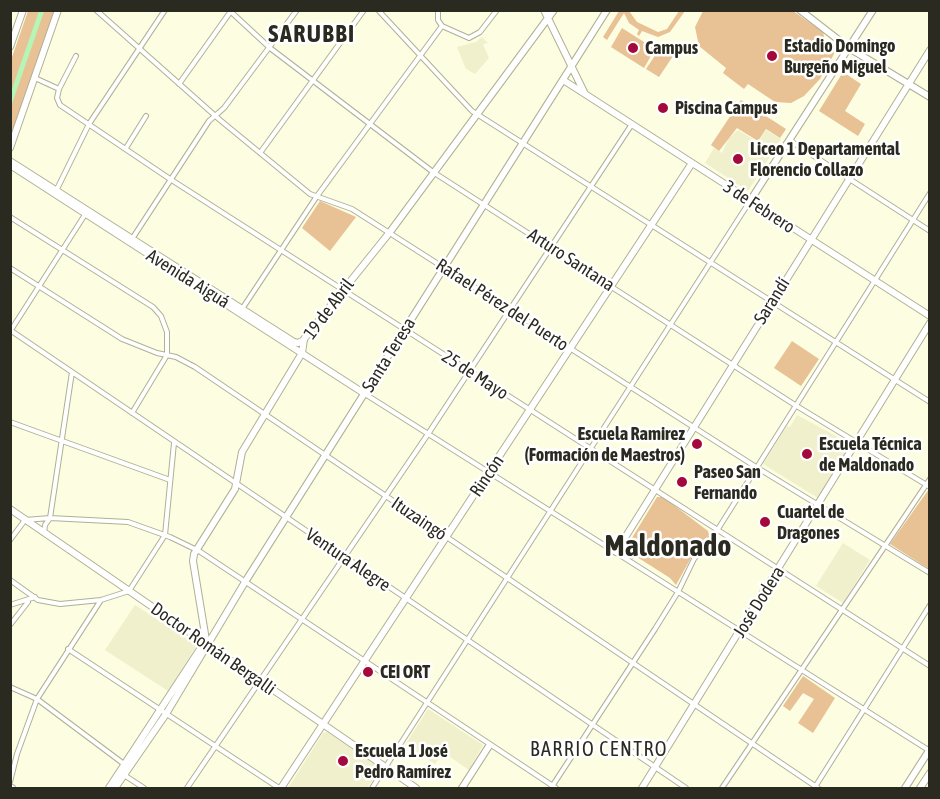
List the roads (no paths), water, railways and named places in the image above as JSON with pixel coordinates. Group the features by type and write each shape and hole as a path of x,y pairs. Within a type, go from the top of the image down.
{"street":[{"path":"10,47 23,10"},
{"path":"10,148 58,10"},
{"path":"56,192 89,124 138,47 165,10"},
{"path":"131,240 170,178 297,10"},
{"path":"260,153 364,10"},
{"path":"378,10 478,114 930,402"},
{"path":"438,10 438,20 442,26 469,38 480,32 497,10"},
{"name":"3 de Febrero","path":"544,10 588,95 930,316"},
{"name":"19 de Abril","path":"193,557 236,485 242,452 302,353 304,339 390,232 554,10"},
{"name":"Santa Teresa","path":"163,712 607,10"},
{"path":"800,10 849,48 930,97"},
{"path":"372,789 873,10"},
{"name":"Rafael Pérez del Puerto","path":"97,11 215,116 310,194 344,205 390,232 444,269 930,573"},
{"path":"179,84 230,11"},
{"name":"Arturo Santana","path":"230,11 270,48 433,172 795,405 928,486"},
{"path":"241,310 317,196 442,26"},
{"path":"564,50 572,54 582,50"},
{"name":"Sarandí","path":"616,552 930,50"},
{"path":"35,78 59,89 76,56"},
{"path":"563,80 588,95"},
{"name":"25 de Mayo","path":"59,89 57,98 59,103 170,178 930,666"},
{"path":"126,148 146,116"},
{"path":"187,789 428,434 632,124"},
{"path":"789,140 930,231"},
{"name":"Avenida Aiguá","path":"10,163 241,310 365,394"},
{"name":"Rincón","path":"280,789 693,163"},
{"path":"10,540 25,519 50,518 117,520 138,524 165,535 196,550 553,788 678,592 694,559 718,529 930,193"},
{"path":"11,331 86,211"},
{"path":"10,217 158,311 167,332 167,355 132,413"},
{"name":"Ituzaingó","path":"10,268 122,339 176,357 195,367 816,788"},
{"name":"José Dodera","path":"642,789 742,631 930,322"},
{"name":"Ventura Alegre","path":"11,331 686,789"},
{"name":"Avenida Aiguá","path":"274,332 298,343 304,339"},
{"path":"44,533 45,525 50,518 72,372"},
{"path":"365,394 929,750 905,789"},
{"path":"10,422 170,480"},
{"path":"10,580 46,603 101,600 129,591 165,535 174,443"},
{"path":"722,789 885,545 928,486 930,479"},
{"name":"Doctor Román Bergalli","path":"10,509 416,789"},
{"path":"206,644 193,557 198,555 208,558"},
{"path":"10,625 34,597"},
{"path":"10,782 13,763 37,699 101,600"},
{"path":"10,605 28,602"},
{"path":"816,788 930,605"},
{"path":"205,630 215,631"},
{"path":"69,649 280,789"},
{"path":"10,687 37,699 124,765"},
{"path":"109,789 163,712"},
{"path":"115,789 163,712"},
{"path":"462,789 489,746"},
{"path":"920,789 930,773"},
{"path":"124,775 144,789"}],"waterway":[{"path":"10,102 42,10"}],"place":[{"name":"Campus","path":"633,48"},
{"name":"Estadio Domingo Burgeño Miguel","path":"772,56"},
{"name":"Piscina Campus","path":"663,108"},
{"name":"Liceo 1 Departamental Florencio Collazo","path":"738,159"},
{"name":"Escuela Ramirez (Formación de Maestros)","path":"697,444"},
{"name":"Escuela Técnica de Maldonado","path":"807,454"},
{"name":"Paseo San Fernando","path":"682,482"},
{"name":"Cuartel de Dragones","path":"765,522"},
{"name":"CEI ORT","path":"368,672"},
{"name":"Escuela 1 José Pedro Ramírez","path":"343,761"}],"district":[{"name":"SARUBBI","path":"312,34"},
{"name":"Maldonado","path":"668,547"},
{"name":"BARRIO CENTRO","path":"599,750"}]}
